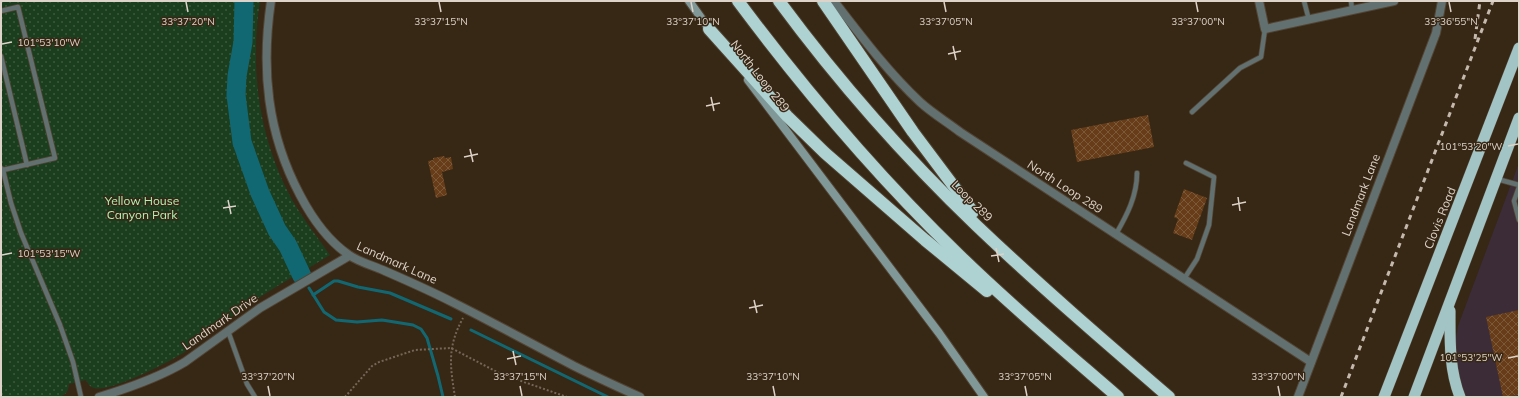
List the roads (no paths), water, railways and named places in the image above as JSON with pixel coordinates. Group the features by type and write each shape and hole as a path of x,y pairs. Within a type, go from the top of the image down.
{"highway":[{"path":"738,1 821,108 890,186 960,257 1118,397"},
{"name":"Loop 289","path":"779,1 823,57 897,143 976,225 1021,267 1169,397"},
{"path":"823,1 913,132 967,205 1021,267"},
{"path":"709,29 787,116 825,153 972,279 1061,348"},
{"name":"Clovis Road","path":"1388,396 1519,48"},
{"path":"1414,397 1519,118"},
{"path":"1450,304 1452,368 1455,385 1460,397"}],"main road":[{"name":"North Loop 289","path":"689,1 939,333 984,397"}],"street":[{"name":"Landmark Lane","path":"271,1 267,27 268,98 276,137 282,156 295,186 310,214 322,230 350,256 423,287 575,366 640,397"},
{"name":"North Loop 289","path":"834,1 876,54 922,104 960,132 1311,362"},
{"path":"1259,1 1265,29 1394,1"},
{"name":"Landmark Lane","path":"1298,397 1436,33 1442,1"},
{"name":"Landmark Drive","path":"99,397 143,383 172,370 260,308 350,256"}],"lane":[{"path":"1304,1 1308,20"},
{"path":"1351,1 1352,10"},
{"path":"1,11 18,7 55,158 2,169 21,233 60,324 73,362 81,397"},
{"path":"1192,112 1240,68 1261,57 1265,29"},
{"path":"1,56 27,165"},
{"path":"1184,279 1197,259 1209,225 1214,177 1186,163"},
{"path":"1116,234 1128,212 1137,185 1137,173"},
{"path":"1497,178 1519,186 1514,200 1519,220"},
{"path":"228,331 247,384 255,397"}],"waterway":[{"path":"244,1 243,42 237,76 236,95 242,142 260,193 277,230 288,246 302,276"},
{"path":"313,295 334,281 338,281 358,287 390,293 451,319"},
{"path":"309,288 324,312 336,320 357,322 382,320 413,325 421,329 427,338 443,397"},
{"path":"471,330 608,397"}],"railway":[{"path":"1475,39 1480,1"},
{"path":"1341,397 1493,1"}],"park label":[{"name":"Yellow House Canyon Park","path":"142,208"}]}
